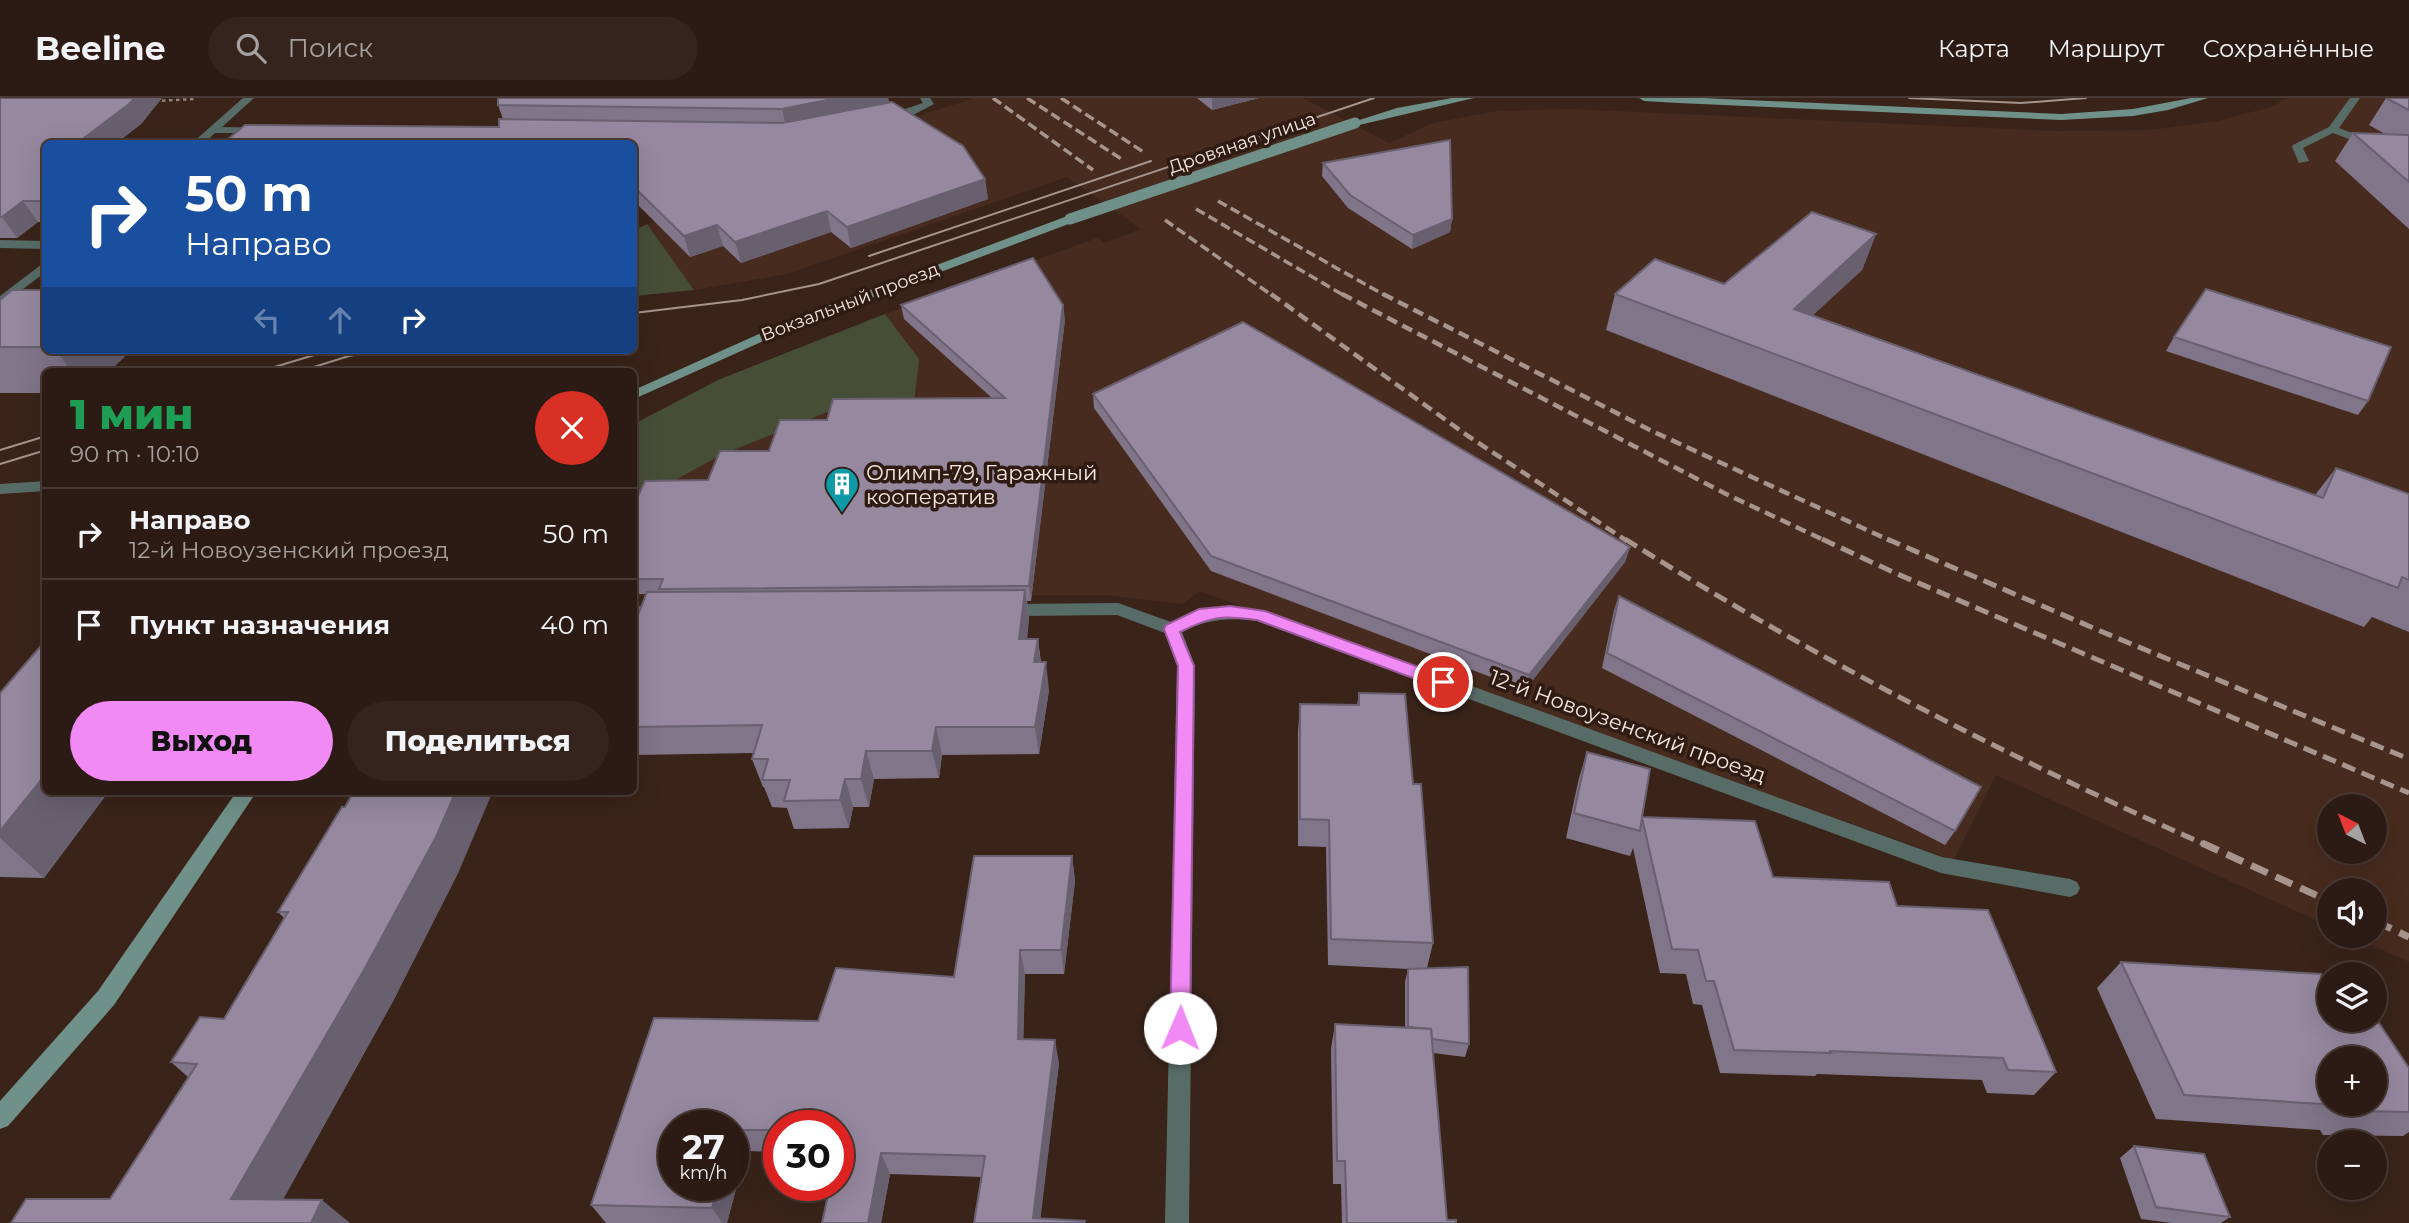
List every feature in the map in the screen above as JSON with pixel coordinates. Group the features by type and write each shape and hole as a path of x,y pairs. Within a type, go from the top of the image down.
{"main road":[{"name":"Дровяная улица","path":"1070,219 1355,123 1397,111 1469,98"},
{"path":"1644,98 2039,118 2116,113 2181,105 2203,98"},
{"name":"Вокзальный проезд","path":"637,393 690,366 830,308 1070,219"},
{"path":"0,1118 106,998 244,795"}],"street":[{"path":"201,140 249,98"},
{"path":"2303,160 2297,147 2333,129 2355,98"},
{"path":"869,121 909,113 927,101"},
{"path":"2333,129 2409,159"},
{"path":"213,130 280,131"},
{"path":"0,244 42,245"},
{"path":"0,302 42,268"},
{"path":"0,489 42,485"},
{"path":"993,610 1118,609 1172,629 1186,666 1177,1223"},
{"name":"12-й Новоузенский проезд","path":"1172,629 1205,613 1230,611 1259,615 1941,866 2070,888"},
{"path":"637,612 675,612"}],"path":[{"path":"154,101 196,99"}],"shaded area":[{"path":"968,98 1303,98 1389,143 1433,123 1497,111 1570,109 2055,131 2151,130 2217,121 2271,107 2289,98 2409,98 2409,962 2378,948 2387,948 2387,878 2317,878 2317,921 1996,775 1954,860 1199,591 1183,604 1104,595 637,596 637,520 648,495 721,455 830,411 919,359 885,314 1097,238 1104,243 1141,229 1067,177 787,274 694,290 647,224 754,188 914,117 972,99"}],"green space":[{"path":"647,224 694,290 637,296 637,229"},
{"path":"885,314 919,359 914,403 830,411 721,455 648,495 637,520 637,422 718,380"}],"building":[{"path":"0,98 135,98 81,140 42,140 42,201 23,201 0,217"},
{"path":"498,98 837,98 782,109 498,105"},
{"path":"2386,98 2409,98 2409,110"},
{"path":"892,102 963,146 985,179 847,227 827,211 735,242 717,225 684,236 637,190 637,140 227,140 245,125 499,127 499,119 782,123"},
{"path":"2353,133 2409,135 2409,182"},
{"path":"1450,140 1452,219 1413,235 1350,195 1323,163"},
{"path":"1812,212 1876,234 1794,309 2323,498 2336,468 2409,494 2409,580 2402,577 2398,588 1615,294 1655,259 1724,284"},
{"name":"Олимп-79, Гаражный кооператив","path":"1033,258 1063,305 1029,586 659,589 663,579 637,579 637,498 645,481 708,480 720,451 769,451 780,420 827,420 833,399 1005,398 901,305"},
{"path":"2206,289 2391,347 2368,401 2174,337"},
{"path":"12,290 42,290 42,347 0,347 0,300"},
{"path":"1243,322 1630,547 1529,675 1211,556 1093,394"},
{"path":"1025,590 1019,639 1038,639 1034,662 1046,662 1035,727 936,727 932,751 866,751 861,779 845,779 840,800 784,801 790,780 762,780 768,759 752,759 762,725 637,727 637,617 647,592"},
{"path":"1619,596 1981,787 1955,831 1607,653"},
{"path":"42,645 42,779 0,831 0,693"},
{"path":"1359,693 1405,694 1413,784 1421,784 1433,943 1331,939 1329,820 1300,819 1300,704 1359,705"},
{"path":"1587,752 1650,769 1642,817 1755,821 1773,877 1889,882 1897,906 1988,910 2056,1072 2008,1070 2003,1058 1734,1050 1714,981 1706,981 1698,950 1672,949 1642,818 1640,831 1574,813"},
{"path":"352,795 454,795 436,837 364,970 231,1199 322,1200 311,1223 11,1223 26,1199 110,1199 197,1064 171,1062 200,1017 224,1019 288,912 278,912 342,807 345,807"},
{"path":"974,856 1072,856 1061,950 1020,950 1018,1039 1055,1040 1033,1218 1085,1221 1084,1223 974,1223 985,1156 881,1153 868,1223 822,1223 827,1201 854,1201 854,1110 763,1110 763,1130 749,1130 749,1110 658,1110 658,1201 714,1201 712,1208 591,1205 654,1018 818,1021 836,968 954,977"},
{"path":"2121,962 2317,974 2317,1032 2385,1032 2409,1068 2409,1112 2387,1112 2387,1046 2317,1046 2317,1104 2184,1095"},
{"path":"1468,967 1469,1044 1432,1039 1431,1029 1408,1027 1408,969"},
{"path":"1335,1024 1431,1029 1447,1220 1456,1220 1456,1223 1347,1223 1345,1161 1337,1161"},
{"path":"2134,1146 2204,1154 2230,1217 2156,1207"}],"tram line":[{"path":"637,313 742,300 819,284 1374,98"},
{"path":"1909,98 2021,103 2086,98"},
{"path":"869,256 1151,161"},
{"path":"271,368 318,354"},
{"path":"311,368 360,354"},
{"path":"0,450 42,437"},
{"path":"0,464 42,451"}],"railway":[{"path":"993,98 1093,170"},
{"path":"1027,98 1123,160"},
{"path":"1061,98 1145,153"},
{"path":"1218,201 1386,296"},
{"path":"1196,209 1345,296"},
{"path":"1165,220 1273,296"},
{"path":"1271,294 1468,436 1627,541"},
{"path":"1342,294 1726,494 1826,541"},
{"path":"1383,294 1654,432 1891,541"},
{"path":"1625,539 1837,664 1983,740 2206,845"},
{"path":"1822,539 1895,573 2409,793"},
{"path":"1887,539 2409,759"},
{"path":"2202,843 2317,896"},
{"path":"2387,927 2409,937"}],"place":[{"name":"Олимп-79, Гаражный кооператив","path":"842,514"}],"route":[{"path":"1180,1028 1186,666 1172,629 1205,613 1230,611 1259,615 1443,682"}]}
